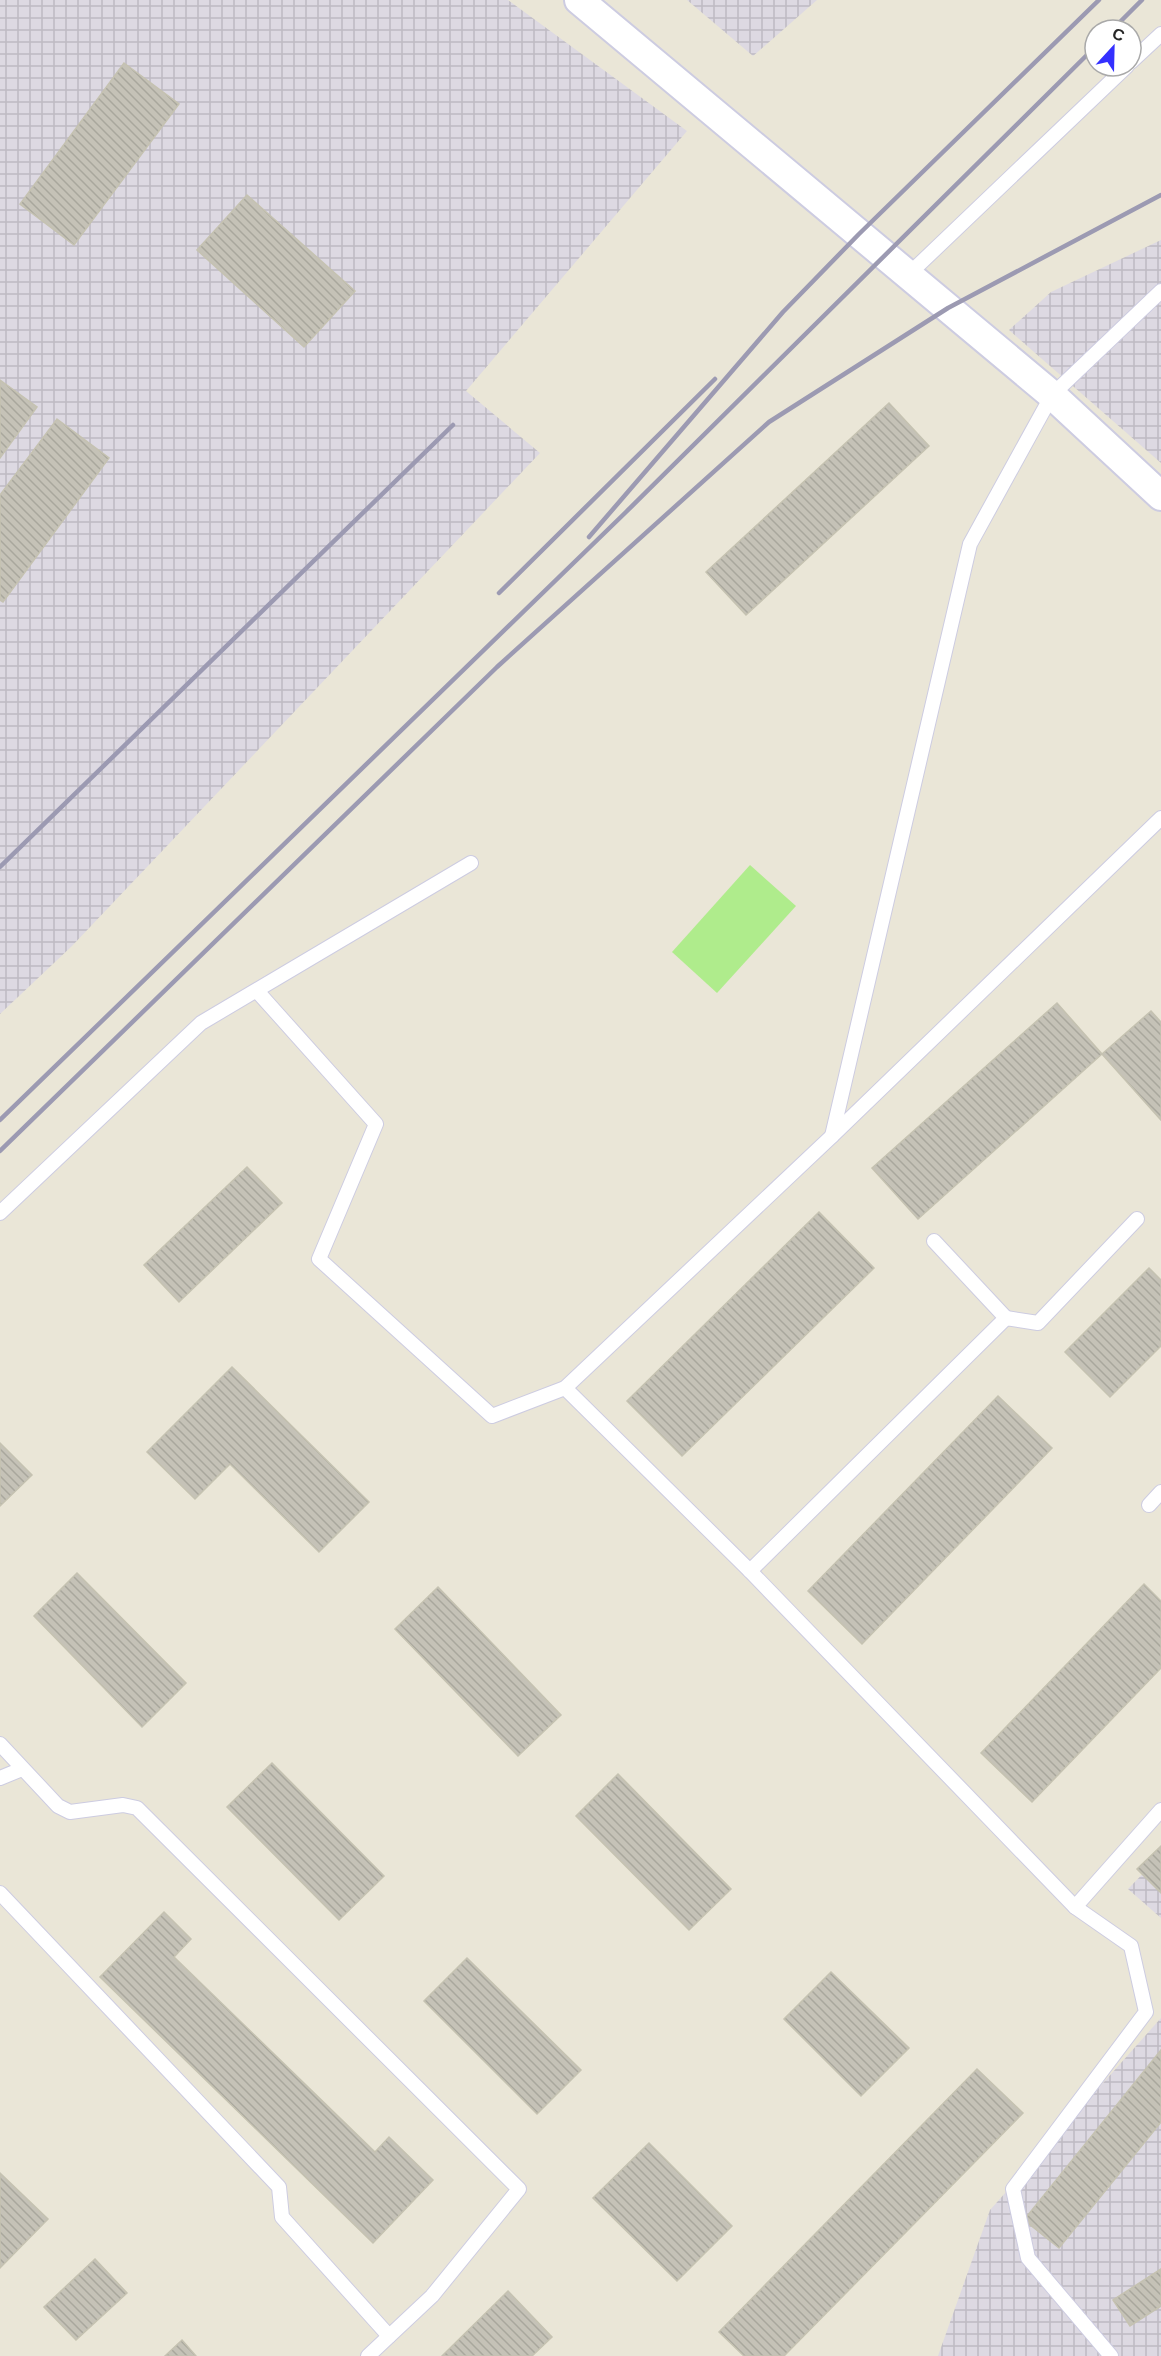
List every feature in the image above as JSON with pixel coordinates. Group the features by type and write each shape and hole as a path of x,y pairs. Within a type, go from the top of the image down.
{"street":[{"path":"579,0 1052,395 1161,496"}],"lane":[{"path":"1143,51 1161,34"},
{"path":"908,275 1114,78"},
{"path":"832,1136 970,544 1052,395 1161,291"},
{"path":"257,991 376,1124 320,1259 492,1416 565,1388 832,1136 1161,818"},
{"path":"0,1213 201,1023 471,863"},
{"path":"934,1241 1006,1317 1038,1323 1137,1219"},
{"path":"750,1571 1006,1317"},
{"path":"565,1388 750,1571 1075,1907 1131,1946 1146,2012 1012,2189 1028,2258 1111,2356"},
{"path":"1149,1505 1161,1492"},
{"path":"0,1744 58,1806 70,1812 123,1805 137,1808 519,2189 432,2296 368,2356"},
{"path":"0,1779 22,1769"},
{"path":"1075,1907 1161,1810"},
{"path":"0,1893 279,2187 282,2217 389,2336"}],"shaded area":[{"path":"0,0 508,0 687,131 466,391 540,453 72,946 0,1014"},
{"path":"687,0 817,0 753,56"},
{"path":"1161,240 1161,463 1009,330 1051,292"},
{"path":"1161,1855 1161,1918 1128,1889"},
{"path":"1161,2018 1161,2356 938,2356 990,2210"}],"green space":[{"path":"750,865 796,906 717,993 672,952"}],"building":[{"path":"124,63 179,104 74,245 20,204"},
{"path":"247,195 355,291 304,347 197,250"},
{"path":"0,380 37,407 0,458"},
{"path":"889,403 929,446 746,615 706,572"},
{"path":"57,419 109,458 3,602 0,600 0,495"},
{"path":"1057,1003 1102,1054 918,1219 872,1168"},
{"path":"1151,1011 1161,1022 1161,1120 1102,1054"},
{"path":"247,1167 282,1203 179,1302 144,1265"},
{"path":"819,1212 874,1268 682,1456 627,1401"},
{"path":"1149,1268 1161,1280 1161,1346 1110,1397 1065,1352"},
{"path":"232,1367 369,1502 319,1552 230,1464 195,1499 147,1452"},
{"path":"998,1396 1052,1448 862,1644 808,1591"},
{"path":"0,1443 32,1475 0,1506"},
{"path":"77,1573 186,1683 142,1727 34,1616"},
{"path":"1144,1584 1161,1601 1161,1668 1032,1802 981,1753"},
{"path":"438,1587 561,1715 518,1756 395,1629"},
{"path":"272,1763 384,1876 339,1920 227,1807"},
{"path":"618,1774 731,1889 689,1930 576,1816"},
{"path":"1161,1846 1161,1893 1137,1869"},
{"path":"164,1912 191,1939 174,1957 375,2152 389,2137 433,2180 373,2243 100,1977"},
{"path":"467,1958 581,2070 537,2114 424,2001"},
{"path":"831,1972 909,2048 861,2096 784,2019"},
{"path":"1161,2050 1161,2122 1059,2248 1024,2220"},
{"path":"977,2069 1023,2113 784,2356 744,2356 719,2332"},
{"path":"649,2143 732,2226 677,2281 593,2198"},
{"path":"0,2173 48,2219 0,2268"},
{"path":"95,2259 127,2293 76,2340 44,2307"},
{"path":"1161,2269 1161,2306 1130,2326 1113,2300"},
{"path":"508,2291 552,2337 532,2356 442,2356"},
{"path":"182,2340 196,2356 165,2356"}],"railway":[{"path":"589,537 783,312 859,234 1099,0"},
{"path":"1124,18 1142,0"},
{"path":"0,1120 626,512 1083,59"},
{"path":"0,1151 497,667 769,422 948,308 1161,195"},
{"path":"499,593 715,379"},
{"path":"0,867 453,425"}]}
